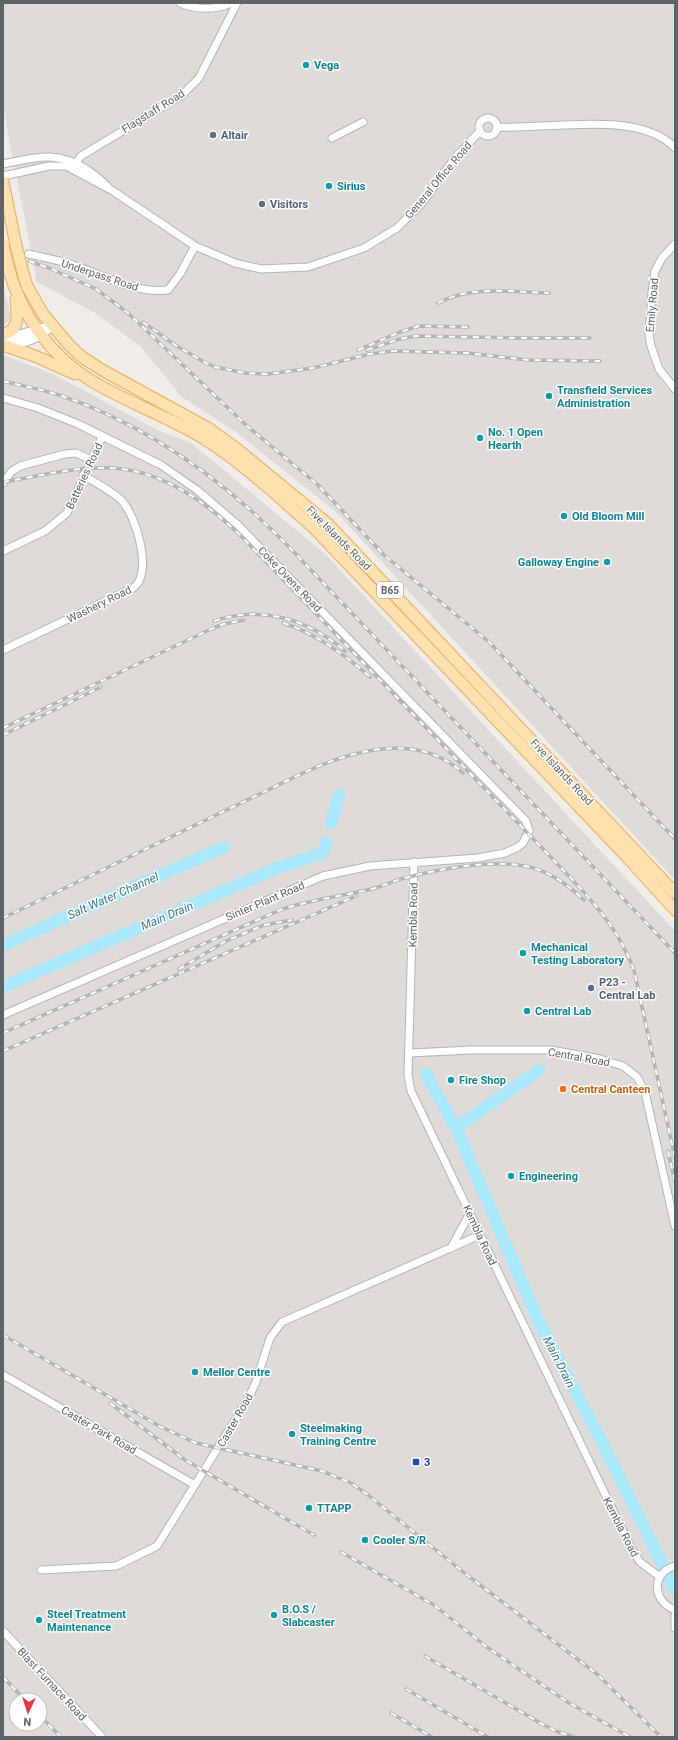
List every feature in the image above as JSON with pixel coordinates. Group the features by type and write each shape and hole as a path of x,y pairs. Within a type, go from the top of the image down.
{"main road":[{"name":"Five Islands Road","path":"3,182 16,245 27,286 36,303 52,325 72,348 90,363 208,428 237,449 328,524 675,893"},
{"name":"Five Islands Road","path":"3,245 15,290 25,312 39,332 75,369 96,383 173,421 204,439 258,479 312,526 612,841 675,910"},
{"path":"3,335 11,331 16,323 18,315 15,290"},
{"path":"3,344 35,356 96,383"}],"street":[{"path":"180,3 203,8 219,7 231,3"},
{"name":"Flagstaff Road","path":"74,165 83,155 182,95 199,78 237,3"},
{"name":"General Office Road","path":"74,165 103,182 113,191 195,246 235,263 261,269 308,267 364,248 397,228 422,203 454,159 480,131 480,123 486,118 494,120 497,127 495,133 490,136 485,135 480,131"},
{"path":"332,138 363,122"},
{"name":"General Office Road","path":"497,127 625,125 653,132 668,140 675,148"},
{"path":"3,164 31,158 49,157 64,158 74,165"},
{"path":"3,176 49,166 74,165"},
{"name":"Emily Road","path":"675,244 662,258 655,271 652,292 650,335 651,346 659,369 675,389"},
{"name":"Underpass Road","path":"28,254 70,264 101,277 144,289 158,291 168,290 180,274 195,246"},
{"path":"3,344 19,343 52,325"},
{"path":"3,335 20,335 39,332"},
{"name":"Coke Ovens Road","path":"3,398 38,408 78,424 161,466 197,490 238,525 526,821 529,828"},
{"name":"Batteries Road","path":"3,552 45,530 66,513 102,437"},
{"path":"3,483 8,475 17,468 65,454 76,453 91,460"},
{"name":"Washery Road","path":"3,650 133,588 141,579 140,538 134,520 121,500 84,475"},
{"name":"Sinter Plant Road","path":"3,1015 323,876 357,868 414,862 478,858 505,854 523,843 529,834 529,828"},
{"name":"Kembla Road","path":"414,862 410,1053 408,1075 411,1091 630,1546 640,1562 660,1577"},
{"name":"Central Road","path":"410,1053 471,1050 551,1050 600,1059 623,1066 637,1078 645,1092 675,1226"},
{"path":"451,1248 470,1213"},
{"name":"Caster Road","path":"41,1570 116,1566 157,1546 247,1401 256,1382 270,1338 282,1322 480,1235"},
{"name":"Caster Park Road","path":"3,1375 195,1485"},
{"path":"673,1566 660,1577 658,1584 659,1598 663,1603 675,1610"},
{"path":"675,1616 675,1628"},
{"name":"Blast Furnace Road","path":"3,1631 102,1737"}],"shaded area":[{"path":"3,3 675,3 675,880 336,512 236,432 182,397 140,346 95,313 37,282 3,107"},
{"path":"3,288 12,319 3,325"},
{"path":"3,355 53,374 157,430 191,443 325,554 675,931 675,1737 3,1737"}],"waterway":[{"name":"Main Drain","path":"331,823 339,795"},
{"name":"Main Drain","path":"3,987 277,868 323,853 326,843"},
{"name":"Salt Water Channel","path":"3,945 224,847"},
{"name":"Main Drain","path":"456,1128 539,1070"},
{"name":"Main Drain","path":"426,1074 456,1128 538,1320 605,1448 675,1590"}],"railway":[{"path":"29,261 49,268 96,289 128,313 247,426 318,485 384,555 489,642 675,839"},
{"path":"438,303 451,297 478,292 506,291 549,293"},
{"path":"143,322 175,345 204,362 215,367 245,373 268,374 313,368 370,354 393,351 467,353 528,360 600,361"},
{"path":"358,350 400,332 419,326 468,327"},
{"path":"367,350 400,339 415,336 590,338"},
{"path":"3,381 59,395 92,407 124,422 184,458 240,501 291,549 675,953"},
{"path":"3,482 61,472 96,468 117,468 137,472 157,478 192,496 209,508 240,535 571,878 607,921 626,952 634,970 675,1158"},
{"path":"214,621 232,616 249,614 283,618 300,623 316,631 345,651"},
{"path":"3,728 211,629 224,624 244,620"},
{"path":"283,623 306,632 318,639 351,661 370,677"},
{"path":"3,735 101,687"},
{"path":"3,918 301,774 341,758 363,752 384,749 405,749 425,752 445,760 463,773"},
{"path":"3,1033 280,910 314,901 372,889 401,879 433,871 489,864 524,866 539,870 557,879 584,900"},
{"path":"3,1051 356,896"},
{"path":"179,969 226,941 264,925 292,920"},
{"path":"668,1151 675,1182"},
{"path":"3,1335 161,1427 196,1443 322,1471 351,1483 467,1575 597,1674 661,1737"},
{"path":"110,1403 185,1460 314,1535"},
{"path":"341,1552 434,1605 488,1648 569,1703 630,1737"},
{"path":"425,1656 542,1724 558,1732 575,1737"},
{"path":"3,1677 17,1692"},
{"path":"406,1689 488,1737"},
{"path":"391,1713 432,1737"},
{"path":"48,1724 61,1737"}],"place":[{"name":"Vega","path":"306,65"},
{"name":"Altair","path":"213,135"},
{"name":"Sirius","path":"329,186"},
{"name":"Visitors","path":"262,204"},
{"name":"Transfield Services Administration","path":"549,396"},
{"name":"No. 1 Open Hearth","path":"480,438"},
{"name":"Old Bloom Mill","path":"564,516"},
{"name":"Galloway Engine","path":"607,562"},
{"name":"Mechanical Testing Laboratory","path":"523,953"},
{"name":"P23 - Central Lab","path":"591,988"},
{"name":"Central Lab","path":"527,1011"},
{"name":"Fire Shop","path":"451,1080"},
{"name":"Central Canteen","path":"563,1089"},
{"name":"Engineering","path":"511,1176"},
{"name":"Mellor Centre","path":"195,1372"},
{"name":"Steelmaking Training Centre","path":"292,1434"},
{"name":"3","path":"416,1462"},
{"name":"TTAPP","path":"309,1508"},
{"name":"Cooler S/R","path":"365,1540"},
{"name":"B.O.S / Slabcaster","path":"274,1615"},
{"name":"Steel Treatment Maintenance","path":"39,1620"}]}
